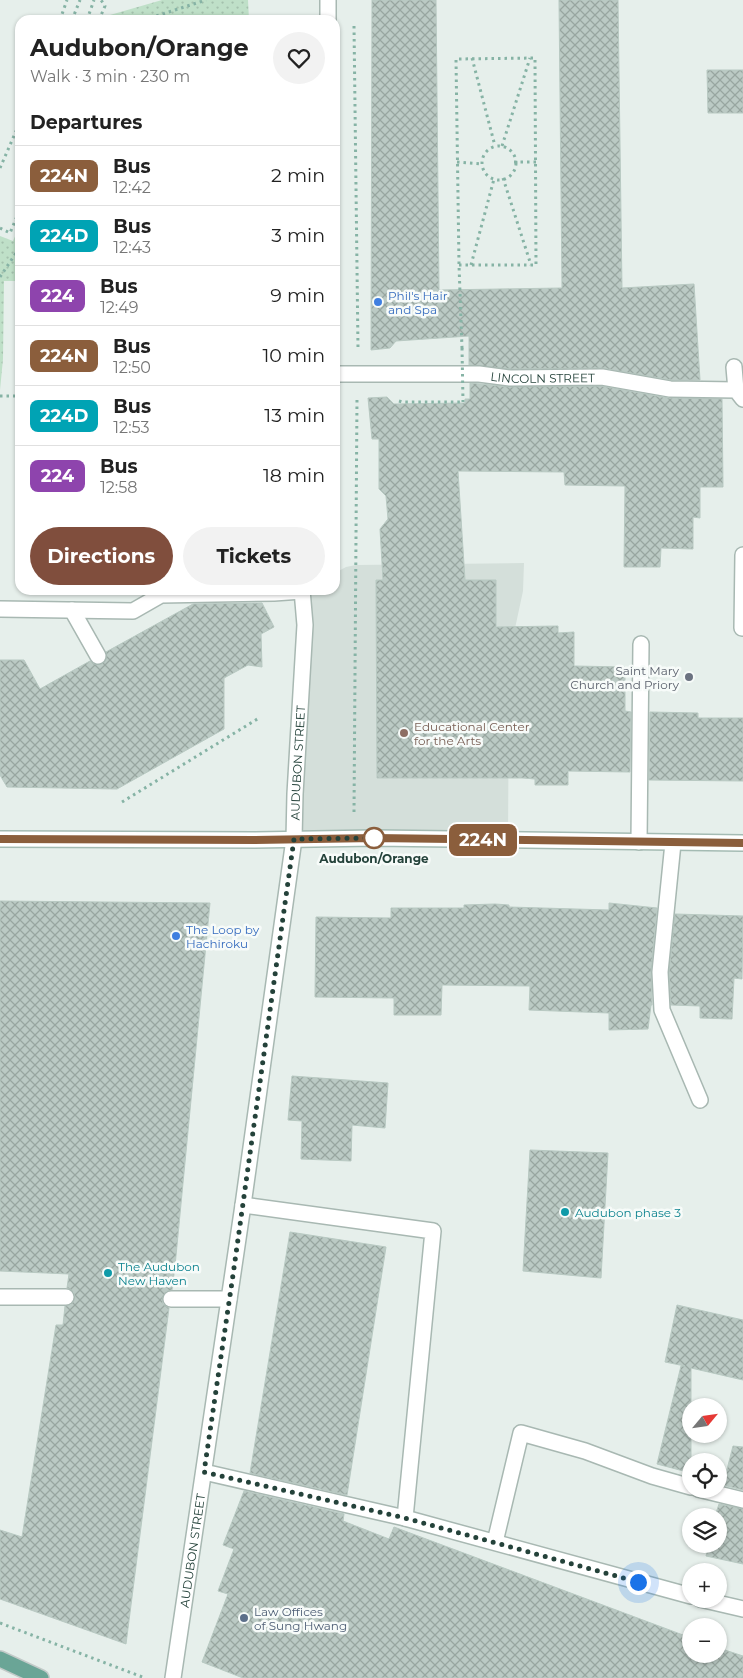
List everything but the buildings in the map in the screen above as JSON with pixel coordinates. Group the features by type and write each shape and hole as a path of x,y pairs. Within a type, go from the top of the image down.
{"main road":[{"path":"0,1658 41,1678"}],"street":[{"path":"328,0 328,15"},
{"path":"734,367 739,395"},
{"name":"LINCOLN STREET","path":"340,374 479,374 510,378 602,377 670,389 739,395"},
{"path":"742,628 743,555"},
{"path":"0,609 133,611 161,595"},
{"name":"AUDUBON STREET","path":"173,1678 243,1205 294,839 305,625 302,595"},
{"path":"72,610 98,656"},
{"path":"639,842 642,644"},
{"path":"0,838 374,838 743,843"},
{"path":"673,843 660,972 662,1010 700,1100"},
{"path":"243,1205 433,1231 405,1518"},
{"path":"0,1296 66,1297"},
{"path":"171,1299 229,1299"},
{"path":"495,1542 521,1433 585,1451 652,1476 682,1484"},
{"path":"204,1472 405,1518 682,1594"},
{"path":"727,1496 743,1500"},
{"path":"727,1605 743,1609"}],"path":[{"path":"62,15 67,0"},
{"path":"74,15 80,0"},
{"path":"89,15 94,0"},
{"path":"101,0 105,6 101,15"},
{"path":"160,15 206,0"},
{"path":"354,20 358,374 354,812"},
{"path":"458,266 536,265 535,58 456,58 458,266 463,402"},
{"path":"472,58 495,146"},
{"path":"502,146 530,58"},
{"path":"0,168 15,134"},
{"path":"495,146 509,149 514,157 514,168 511,174 503,178 494,179 484,171 482,164 485,153 488,149 495,146"},
{"path":"457,162 482,164"},
{"path":"514,162 536,162"},
{"path":"503,178 531,265"},
{"path":"471,265 494,179"},
{"path":"0,228 10,233 15,221"},
{"path":"0,277 15,254"},
{"path":"0,396 15,396"},
{"path":"122,802 260,718"},
{"path":"0,1623 146,1678"}],"shaded area":[{"name":"Educational Center for the Arts","path":"524,563 523,591 511,647 509,672 508,840 294,839 304,595 340,595 340,570 356,565"}],"green space":[{"path":"162,0 248,0 249,15 110,15"},
{"path":"0,236 13,241 15,236 15,281 4,281 3,359 0,390"}],"bus line":[{"name":"224N","path":"0,839 255,840 374,838 743,843"}],"place":[{"name":"Phil's Hair and Spa","path":"378,302"},
{"name":"Saint Mary Church and Priory","path":"689,677"},
{"name":"Educational Center for the Arts","path":"404,733"},
{"name":"Audubon/Orange","path":"374,838"},
{"name":"The Loop by Hachiroku","path":"176,936"},
{"name":"Audubon phase 3","path":"565,1212"},
{"name":"The Audubon New Haven","path":"108,1273"},
{"name":"Law Offices of Sung Hwang","path":"244,1618"}],"route":[{"path":"374,838 294,839 204,1472 405,1518 638,1582"}]}
